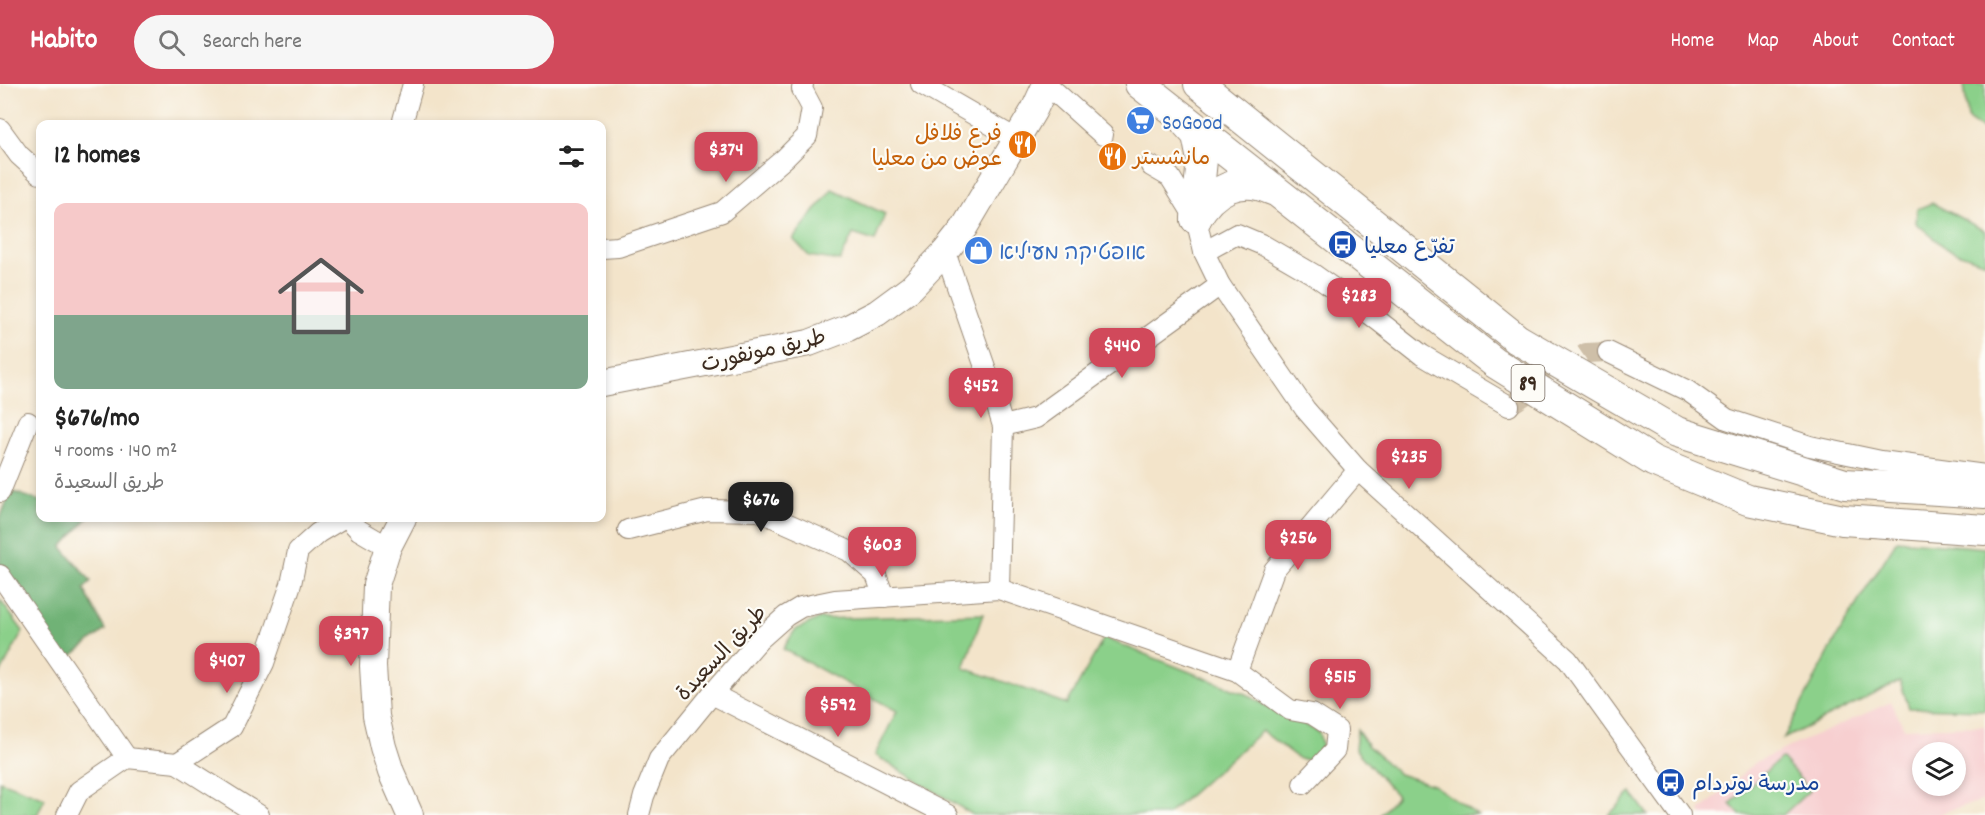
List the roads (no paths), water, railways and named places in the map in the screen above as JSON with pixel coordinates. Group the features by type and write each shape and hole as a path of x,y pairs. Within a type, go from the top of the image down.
{"highway":[{"name":"89","path":"1140,84 1495,363 1653,461 1748,500 1843,520 1985,530"},
{"name":"89","path":"1199,84 1518,339 1677,432 1845,484 1985,493"},
{"path":"1174,110 1197,135 1202,160 1196,219"},
{"path":"1196,219 1210,199 1218,192 1235,184 1260,183 1282,194"}],"main road":[{"name":"طريق مونفورت","path":"606,382 809,343 848,328 877,313 911,288 964,228 1045,90"},
{"path":"400,522 388,547 376,585 373,666 376,717 391,772 410,815"}],"street":[{"path":"403,120 413,84"},
{"path":"606,248 618,247 722,212 807,136 812,108 802,89 803,84"},
{"path":"921,84 1016,140"},
{"path":"1045,90 1103,135"},
{"path":"0,129 19,155 36,170"},
{"path":"1151,166 1170,177 1196,219 1204,252 1220,285 1305,409 1358,470 1568,660 1680,815"},
{"path":"1204,252 1237,234 1263,245 1313,274 1422,355 1509,406"},
{"path":"945,252 1003,426 999,589"},
{"path":"1003,426 1036,418 1220,285"},
{"path":"1608,352 1688,391 1727,419 1810,446 1881,461 1985,475"},
{"path":"0,492 28,422"},
{"path":"1237,671 1274,570 1358,470"},
{"path":"628,530 707,510 759,511 849,551 876,575 884,597"},
{"path":"177,763 232,727 264,663 291,584 298,551 318,533 336,522"},
{"path":"352,522 359,530 388,547"},
{"path":"0,575 127,758"},
{"name":"طريق السعيدة","path":"639,815 659,759 759,640 786,616 801,607 835,600 999,589 1237,671 1290,710 1312,714 1336,730 1335,750 1303,784"},
{"path":"712,694 948,815"},
{"path":"67,815 79,791 127,758 177,763 259,815"}],"tunnel":[{"path":"1509,406 1586,353 1608,352"}],"place":[{"name":"SoGood","path":"1141,121"},
{"name":"فرع فلافل عوض من معليا","path":"1023,145"},
{"name":"مانشستر","path":"1112,156"},
{"name":"تفرّع معليا","path":"1343,245"},
{"name":"אופטיקה מעיליא","path":"978,251"},
{"name":"مدرسة نوتردام","path":"1671,782"}]}
